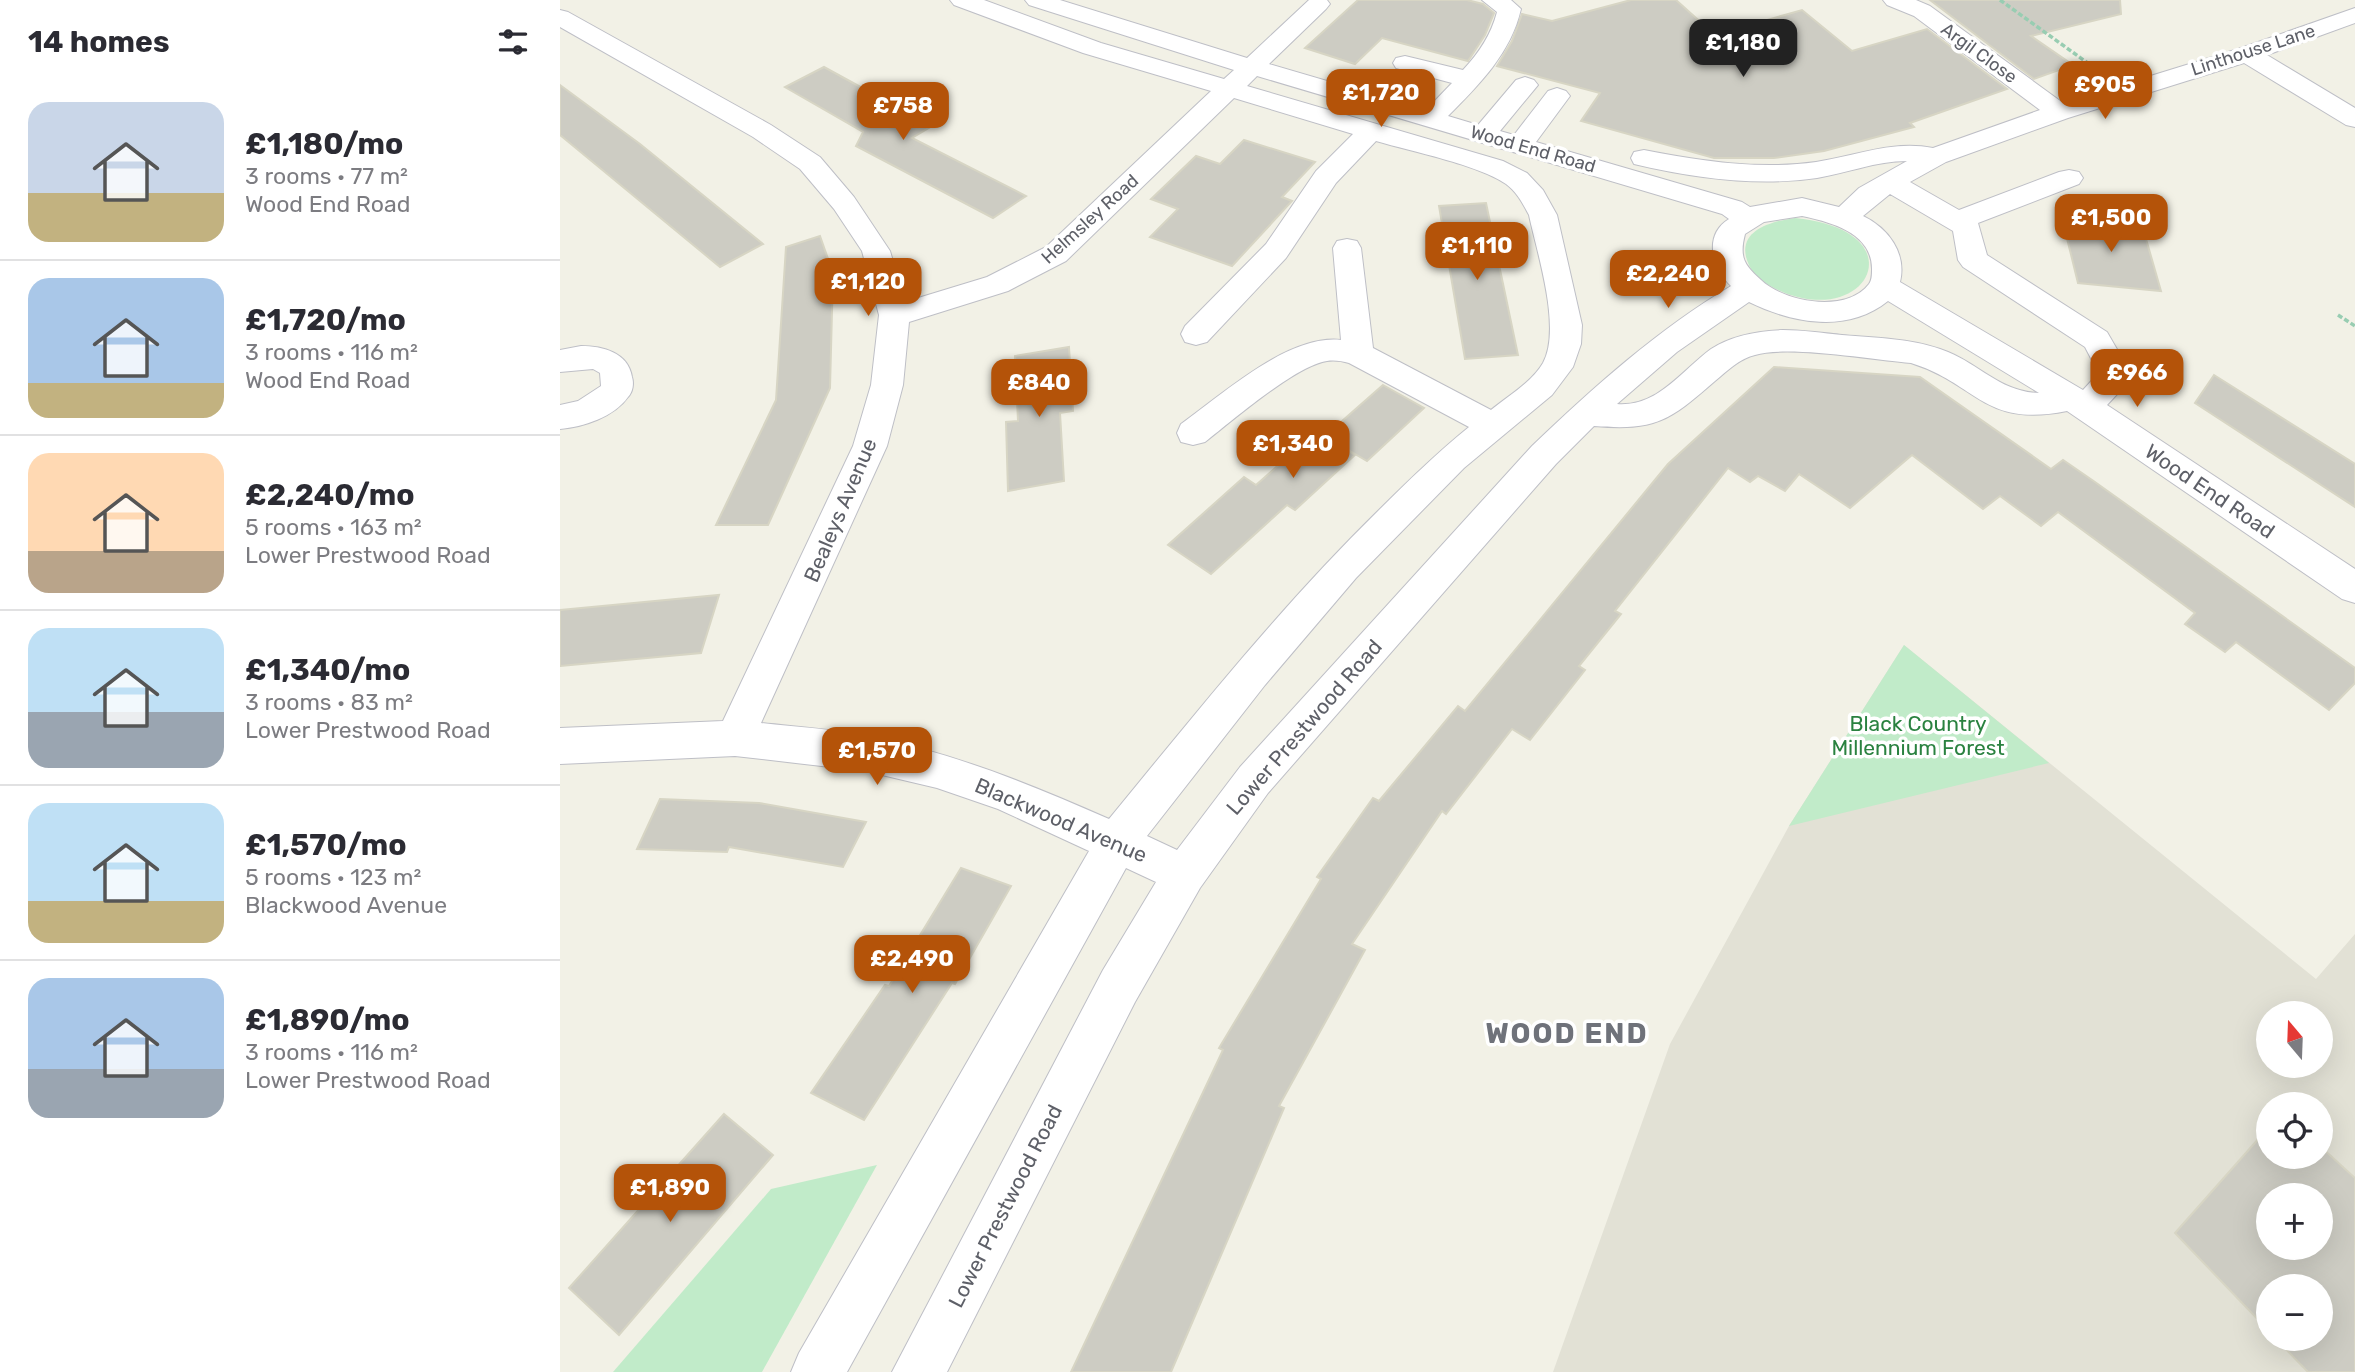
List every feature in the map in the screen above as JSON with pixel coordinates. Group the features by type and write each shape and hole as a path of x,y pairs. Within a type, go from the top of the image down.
{"street":[{"path":"818,1372 1118,841 1251,673 1343,568 1452,459 1541,387 1557,367 1565,344 1567,325 1543,215 1533,196 1517,179 1493,167 1371,131 1242,78 1092,48 962,0"},
{"name":"Wood End Road","path":"1037,0 1136,33 1242,78 1431,119 1732,208 1746,217"},
{"path":"1431,119 1497,44 1507,23 1509,9 1494,0"},
{"name":"Argil Close","path":"1895,0 1922,11 2059,111"},
{"name":"Helmsley Road","path":"894,315 992,289 1029,272 1056,254 1318,4"},
{"name":"Linthouse Lane","path":"1846,216 1869,194 1936,156 2059,111 2247,54 2355,15"},
{"name":"Bealeys Avenue","path":"560,18 762,131 810,163 844,203 876,251 894,315 887,384 870,446 735,738"},
{"path":"2247,54 2355,119"},
{"path":"1405,63 1467,79"},
{"path":"1483,134 1525,85"},
{"path":"1520,145 1557,96"},
{"path":"1196,334 1276,251 1326,177 1371,131"},
{"path":"1570,160 1606,153 1629,155 1695,169 1755,174 1816,170 1899,151 1916,151 1936,156"},
{"path":"1956,220 2069,178"},
{"path":"1586,413 1630,417 1652,412 1674,399 1724,356 1750,344 1785,341 1912,352 1938,360 1987,390 2014,402 2038,405 2079,403 2110,382 2113,370 2096,340 1973,260 1966,226 1890,182"},
{"path":"1802,207 1846,216 1880,244 1888,260 1885,286 1867,302 1850,309 1826,312 1800,310 1776,304 1749,289 1729,267 1725,253 1727,241 1734,228 1746,217 1778,208 1802,207"},
{"path":"1347,248 1358,354"},
{"name":"Wood End Road","path":"1885,286 2079,403 2355,588"},
{"name":"Lower Prestwood Road","path":"919,1372 1119,986 1185,874 1254,780 1545,455 1586,413 1672,339 1749,289"},
{"path":"1193,433 1300,358 1321,351 1342,350 1358,354 1494,426"},
{"path":"560,361 591,355 599,358 619,377 616,391 603,401 573,416 560,418"},
{"name":"Blackwood Avenue","path":"560,746 735,738 865,753 937,770 1008,794 1118,841 1185,874"}],"path":[{"path":"2000,0 2125,89"},
{"path":"2337,315 2355,326"}],"shaded area":[{"path":"1904,645 2316,979 2355,934 2355,1372 1553,1372 1670,1044 1789,826"}],"green space":[{"path":"1795,218 1833,226 1857,239 1868,256 1868,272 1858,287 1840,297 1815,300 1780,291 1766,284 1754,273 1746,257 1745,246 1749,238 1763,226"},
{"name":"Black Country Millennium Forest","path":"1904,645 2049,763 1789,826"},
{"path":"877,1165 762,1372 613,1372 771,1189"}],"building":[{"path":"1358,0 1467,0 1483,4 1494,13 1485,35 1468,61 1382,38 1355,64 1305,48"},
{"path":"1631,0 1676,0 1715,35 1802,10 1852,51 1927,29 2007,89 1910,123 1914,127 1824,151 1774,158 1714,158 1581,121 1600,93 1497,66 1512,41 1522,14 1552,21"},
{"path":"1930,0 2120,0 2121,14 2031,36 2073,65 2034,79"},
{"path":"824,67 932,126 912,138 1026,196 993,218 856,146 863,132 785,87"},
{"path":"560,85 640,144 763,244 720,267 560,135"},
{"path":"1244,140 1315,162 1282,197 1292,201 1232,266 1150,237 1178,209 1151,199 1196,156 1220,164"},
{"path":"1486,203 1518,355 1465,359 1439,206"},
{"path":"2062,218 2142,225 2161,291 2078,283"},
{"path":"820,236 833,273 830,388 768,525 716,525 776,400 786,247"},
{"path":"1069,347 1073,411 1060,413 1064,481 1008,491 1006,422 1018,421 1015,356"},
{"path":"1774,367 1920,377 2051,469 2063,460 2095,482 2355,668 2355,683 2329,710 2236,642 2225,652 2185,624 2195,613 2058,512 2041,526 2000,496 1983,509 1912,455 1850,508 1799,474 1785,491 1758,476 1750,482 1728,468 1615,611 1621,614 1579,666 1585,670 1530,740 1512,729 1446,814 1442,811 1352,944 1365,950 1279,1106 1284,1108 1171,1372 1071,1372 1223,1050 1219,1048 1321,879 1317,877 1373,798 1379,801 1458,706 1465,711 1668,464"},
{"path":"2214,375 2355,464 2355,507 2195,403"},
{"path":"1383,385 1424,408 1367,461 1333,441 1355,455 1295,510 1287,505 1211,574 1168,545 1244,477 1256,485 1317,431 1325,436"},
{"path":"719,595 701,653 560,666 560,610"},
{"path":"660,799 759,803 866,822 843,867 729,847 727,852 637,849"},
{"path":"961,868 1011,886 955,984 952,983 864,1120 811,1093 885,985 889,986"},
{"path":"724,1114 773,1155 619,1335 569,1288"},
{"path":"2256,1142 2256,1169 2333,1169 2333,1158 2355,1178 2355,1372 2308,1372 2288,1351 2333,1351 2333,1274 2256,1274 2256,1317 2175,1233"}],"district":[{"name":"WOOD END","path":"1567,1033"}]}
